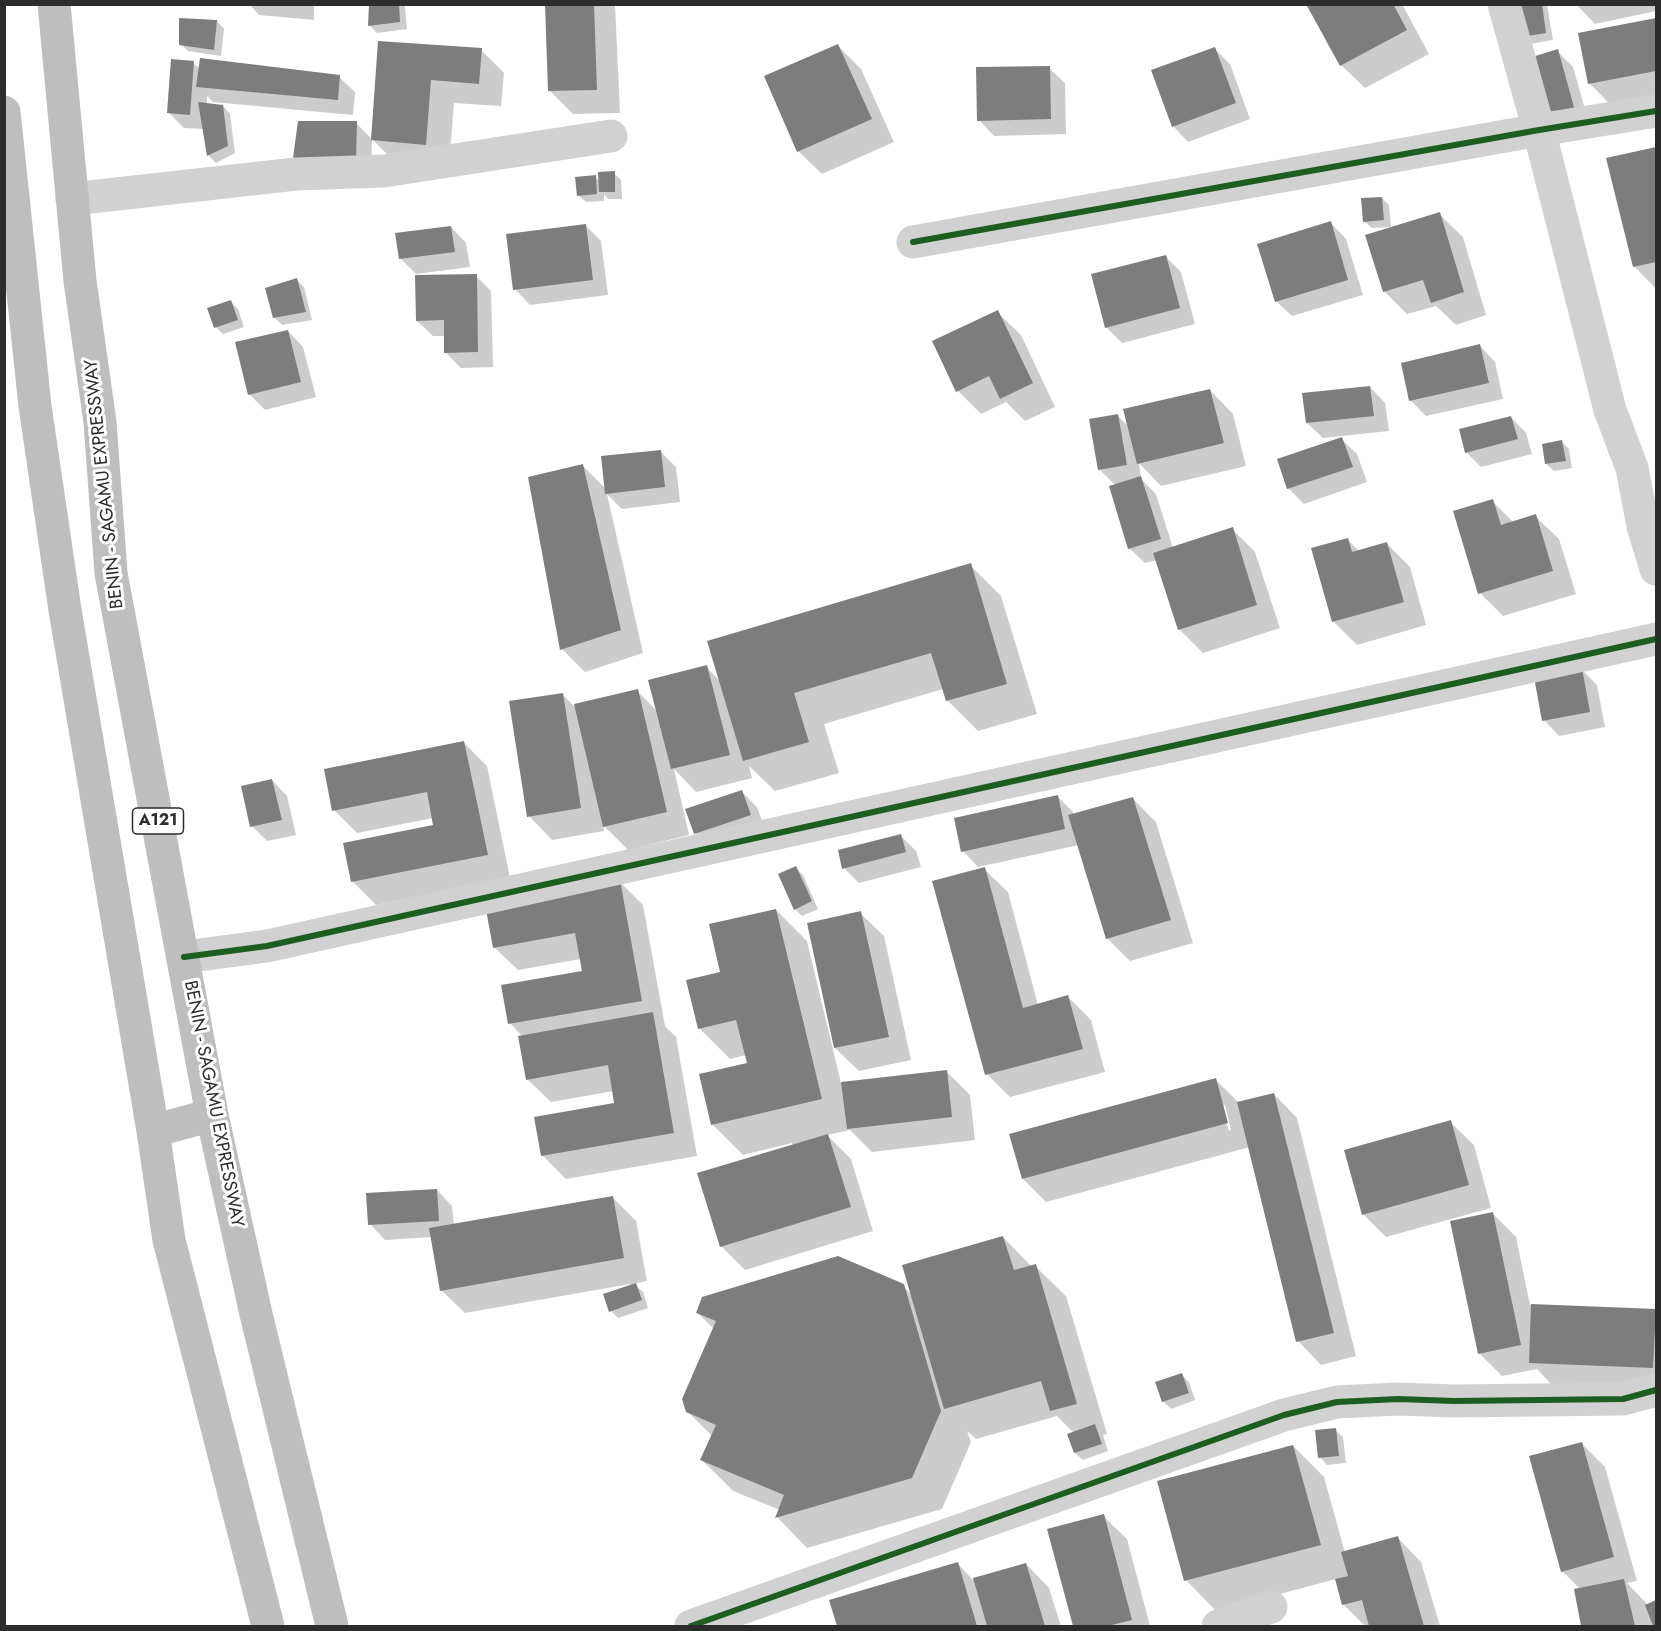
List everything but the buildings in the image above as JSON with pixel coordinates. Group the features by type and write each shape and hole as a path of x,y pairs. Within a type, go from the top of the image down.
{"highway":[{"name":"BENIN - SAGAMU EXPRESSWAY","path":"54,4 80,281 100,422 111,573 212,1115 256,1314 332,1626"},
{"path":"4,112 35,405 65,610 153,1131 169,1240 268,1626"},
{"path":"153,1131 212,1115"}],"street":[{"path":"1503,4 1539,130 1610,410 1632,468 1643,526 1656,569"},
{"path":"912,242 1656,111"},
{"path":"72,199 296,174 384,171 611,136"},
{"path":"184,957 267,946 1656,639"},
{"path":"691,1626 1294,1413 1337,1402 1398,1399 1454,1401 1623,1399 1656,1390"},
{"path":"1218,1626 1271,1607"}],"cycle path":[{"path":"913,242 1656,111"},
{"path":"184,957 267,946 1656,639"},
{"path":"691,1626 1284,1415 1337,1402 1398,1399 1454,1401 1623,1399 1656,1390"}]}
